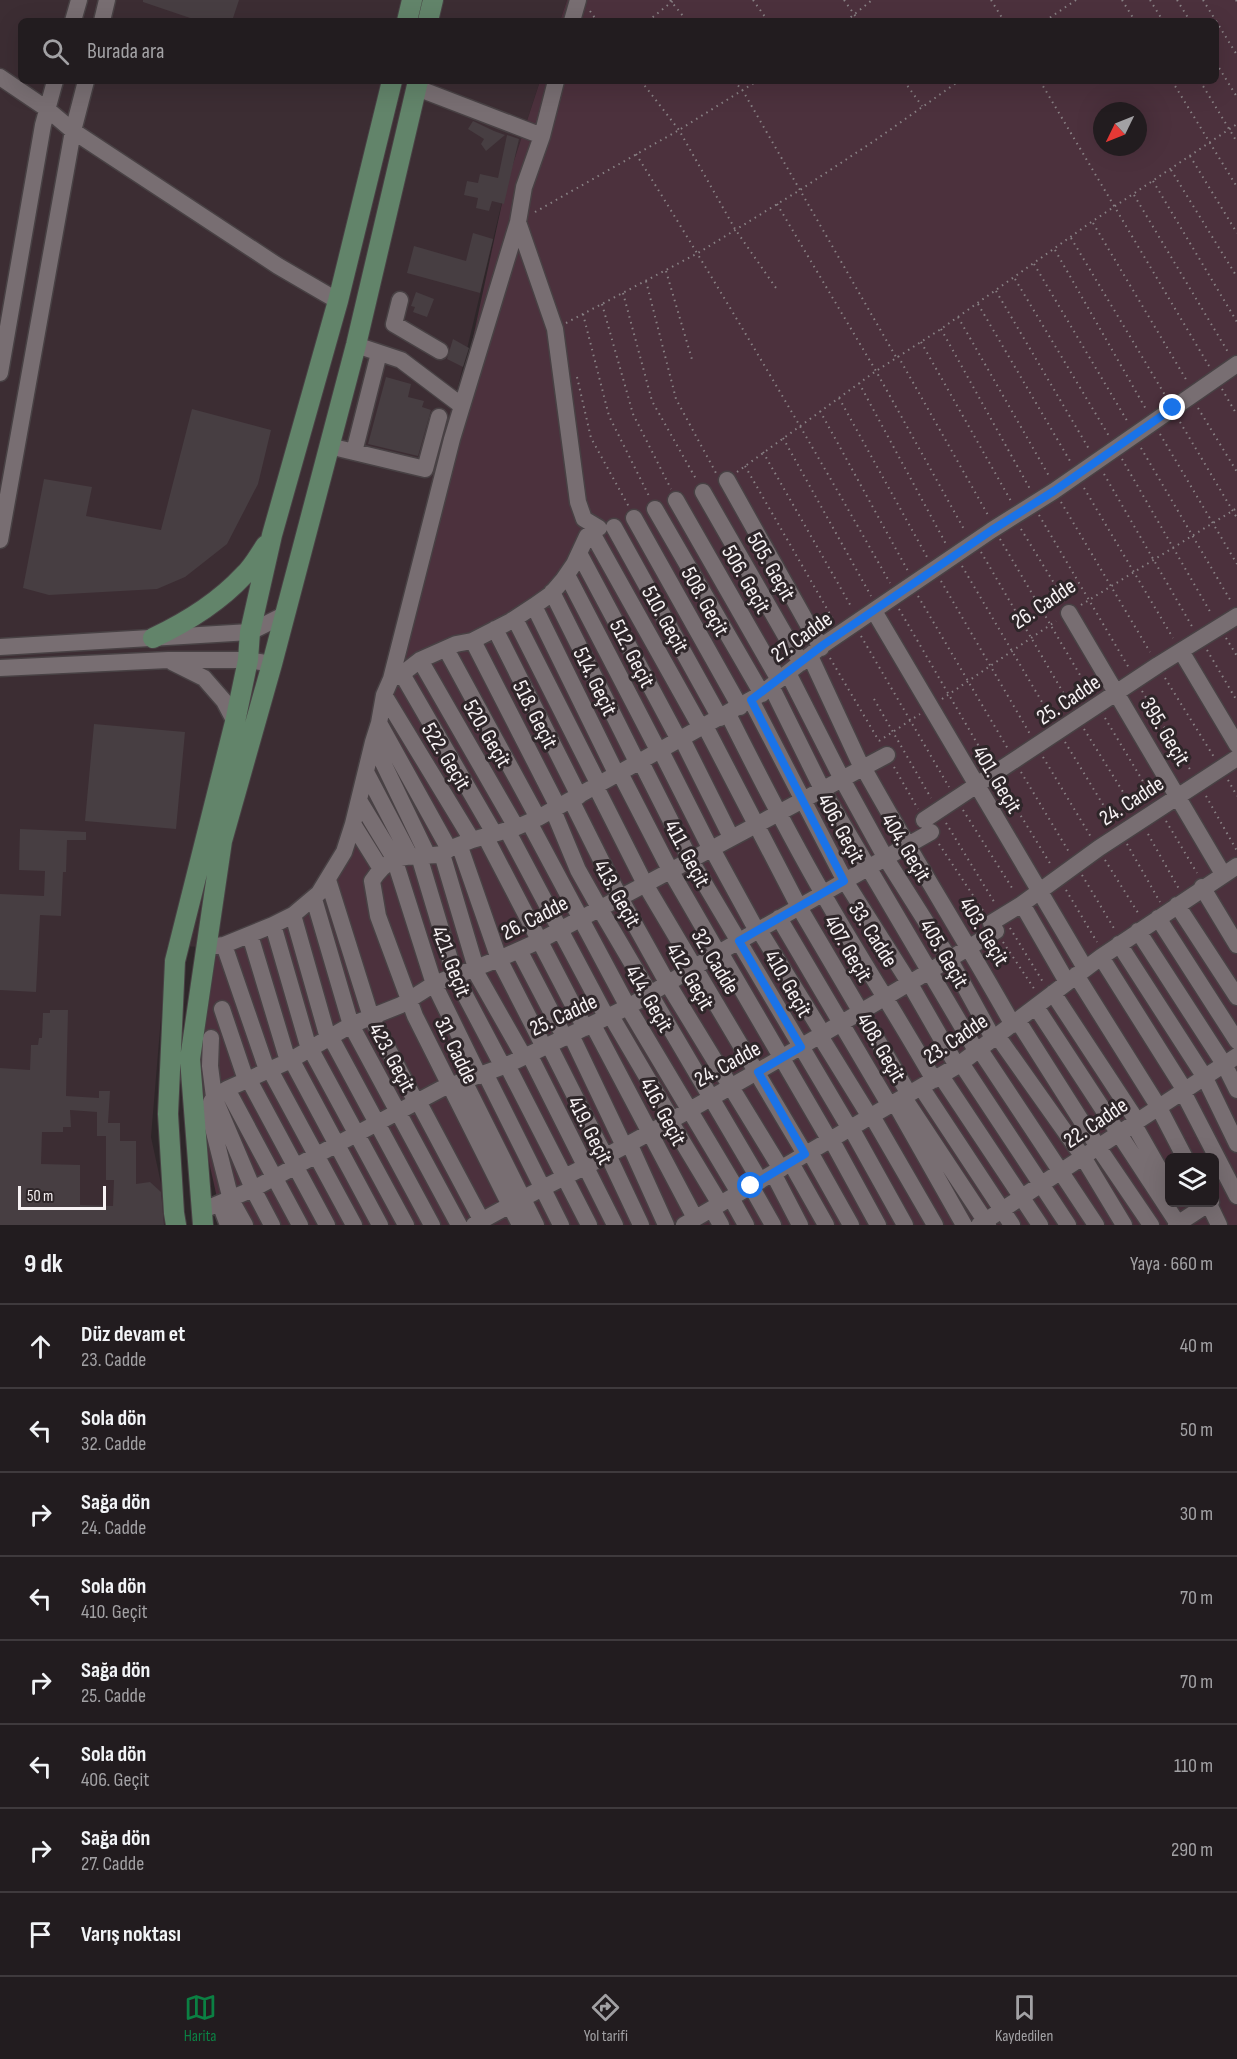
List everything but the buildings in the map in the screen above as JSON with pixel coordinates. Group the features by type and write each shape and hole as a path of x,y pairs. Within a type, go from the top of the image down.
{"main road":[{"path":"408,18 412,0"},
{"path":"429,18 433,0"},
{"path":"176,1225 168,1114 175,961 235,722 248,660 250,632 272,535 338,301 391,84"},
{"path":"202,1218 190,1059 215,946 222,841 272,664 356,345 418,84"},
{"path":"153,638 208,608 246,574 272,535"}],"street":[{"path":"74,18 79,0"},
{"path":"103,18 107,0"},
{"path":"573,18 578,0"},
{"path":"0,76 73,131 278,266 338,301"},
{"path":"0,372 46,109 54,84"},
{"path":"0,540 73,131 85,84"},
{"path":"418,84 542,136"},
{"path":"483,835 397,677 462,406 518,222 524,187 542,136 555,84"},
{"path":"518,222 555,329 578,502 584,519 602,529 770,685"},
{"path":"400,300 394,324 440,351"},
{"path":"400,360 413,336"},
{"path":"356,345 400,360 462,406"},
{"path":"354,452 380,353"},
{"name":"27. Cadde","path":"483,835 597,786 703,727 770,685 995,528 1056,490 1236,365"},
{"path":"329,446 425,469 439,417"},
{"path":"727,480 770,685"},
{"name":"505. Geçit","path":"703,492 770,685"},
{"name":"506. Geçit","path":"676,500 770,685"},
{"path":"655,509 770,685"},
{"name":"508. Geçit","path":"634,518 770,685"},
{"path":"354,1225 268,1069 215,946 250,935 293,915 314,899 328,880 344,852 360,802 384,695 397,677 420,660 456,644 473,640 534,606 552,592 567,575 587,536 602,529"},
{"name":"510. Geçit","path":"602,529 703,727"},
{"path":"579,553 731,837"},
{"name":"512. Geçit","path":"567,575 711,847 758,930 935,1225"},
{"name":"410. Geçit","path":"552,592 690,859 905,1225"},
{"name":"514. Geçit","path":"534,606 619,774"},
{"name":"401. Geçit","path":"876,610 976,787 1040,891 1076,975"},
{"name":"395. Geçit","path":"1070,612 1116,694 1179,796 1230,870"},
{"path":"1,647 250,632 284,615"},
{"name":"25. Cadde","path":"202,1218 225,1202 275,1178 397,1112 589,1027 668,984 719,952 906,845 957,800 1158,665 1237,616"},
{"name":"32. Cadde","path":"514,619 645,884 758,1072 761,1180"},
{"path":"495,629 483,835 455,976 589,1225"},
{"name":"518. Geçit","path":"473,640 483,835"},
{"path":"446,649 483,835 499,959 536,1051 606,1155 641,1225"},
{"path":"1180,651 1237,745"},
{"path":"0,669 168,660 248,660 272,664"},
{"path":"168,660 204,678 224,701 235,722"},
{"name":"520. Geçit","path":"420,660 483,835"},
{"name":"403. Geçit","path":"770,685 862,768 906,845 1016,1023 1151,1225"},
{"name":"404. Geçit","path":"770,685 842,778 885,857 950,960 987,1045"},
{"name":"405. Geçit","path":"770,685 822,789 930,972 987,1045"},
{"name":"406. Geçit","path":"770,685 802,800 844,881 959,1065 1068,1225"},
{"name":"33. Cadde","path":"770,685 778,813 823,893 887,998 914,1092"},
{"name":"522. Geçit","path":"384,695 483,835"},
{"path":"379,723 483,835 560,930 627,1144 666,1225"},
{"name":"407. Geçit","path":"703,727 799,907 861,1013 914,1092"},
{"path":"373,742 483,835"},
{"name":"26. Cadde","path":"220,1093 290,1060 351,1024 401,1005 407,999 434,984 540,941 711,847 862,768 883,748"},
{"name":"24. Cadde","path":"480,1224 758,1072 950,960 969,948 997,923 1099,848 1237,758"},
{"path":"366,772 483,835"},
{"name":"411. Geçit","path":"619,774 670,870 831,1140 878,1225"},
{"path":"360,802 483,835"},
{"path":"353,824 483,835"},
{"name":"31. Cadde","path":"483,835 372,881 378,916 407,999 469,1079 516,1203 520,1225"},
{"name":"412. Geçit","path":"483,835 620,898 668,984 731,1087 761,1180"},
{"name":"413. Geçit","path":"483,835 578,870 649,995 761,1180"},
{"name":"414. Geçit","path":"483,835 580,919 628,1007 690,1110 761,1180"},
{"name":"416. Geçit","path":"483,835 649,1133 690,1222"},
{"name":"419. Geçit","path":"483,835 475,968 536,1051 584,1166 615,1225"},
{"name":"421. Geçit","path":"483,835 434,984 469,1079 542,1189 561,1225"},
{"name":"23. Cadde","path":"690,1222 959,1065 1101,957 1230,870"},
{"path":"328,880 371,1017 480,1224"},
{"path":"1202,887 1237,945"},
{"name":"423. Geçit","path":"314,899 351,1024 459,1225"},
{"path":"1022,904 1076,975 1158,1106 1182,1153"},
{"path":"1177,904 1237,997"},
{"path":"293,915 329,1037 432,1225"},
{"name":"408. Geçit","path":"779,918 842,1024 914,1092"},
{"path":"1158,918 1237,1041"},
{"path":"273,925 310,1048 406,1225"},
{"path":"1138,931 1231,1060 1237,1090"},
{"path":"250,935 290,1060 380,1225"},
{"path":"1119,945 1204,1076 1237,1144"},
{"path":"519,950 671,1120 826,1225"},
{"path":"1101,957 1183,1089 1236,1190 1219,1198"},
{"path":"1052,994 1135,1122 1165,1179"},
{"path":"1036,1007 1182,1222"},
{"path":"222,1009 248,1080 327,1225"},
{"path":"212,1038 210,1066 253,1189 272,1225"},
{"path":"987,1045 1083,1158 1124,1225"},
{"path":"987,1045 1096,1225"},
{"name":"22. Cadde","path":"984,1224 1183,1089 1231,1060"},
{"path":"914,1092 1022,1198 1040,1225"},
{"path":"914,1092 1012,1225"},
{"path":"914,1092 984,1224"},
{"path":"914,1092 964,1225"},
{"path":"220,1093 211,1102 210,1116 228,1225"},
{"path":"220,1093 275,1178 300,1225"},
{"path":"721,1225 761,1180"},
{"path":"746,1225 761,1180"},
{"path":"761,1180 773,1225"},
{"path":"761,1180 800,1225"},
{"path":"761,1180 850,1225"},
{"path":"225,1202 244,1225"},
{"path":"516,1203 536,1225"},
{"path":"1178,1207 1182,1222"},
{"path":"1182,1222 1204,1207"},
{"path":"1213,1207 1219,1225"}],"path":[{"path":"651,18 672,0 685,18"},
{"path":"753,0 766,18"},
{"path":"844,0 857,18"},
{"path":"850,18 872,0"},
{"path":"991,0 1002,18"},
{"path":"1049,18 1076,0"},
{"path":"1122,0 1133,18"},
{"path":"1150,0 1161,18"},
{"path":"1177,0 1188,18"},
{"path":"1203,0 1214,18"},
{"path":"1219,26 1237,55"},
{"path":"1219,68 1237,97"},
{"path":"643,84 678,130 735,229 776,288"},
{"path":"737,84 995,528"},
{"path":"518,222 678,130 752,84"},
{"path":"906,84 922,106"},
{"path":"555,329 698,253 800,190 955,84"},
{"path":"1042,84 1237,416"},
{"path":"1174,84 1237,187"},
{"path":"1202,84 1237,142"},
{"path":"646,280 676,399 721,484 876,370 978,304 1092,222 1237,124"},
{"path":"636,154 698,253 897,596"},
{"path":"1190,156 1237,233"},
{"path":"1171,169 1237,277"},
{"path":"1153,181 1237,322"},
{"path":"1134,194 1236,365"},
{"path":"777,204 876,370 972,544"},
{"path":"1092,222 1237,472"},
{"path":"1071,238 1237,518"},
{"path":"1055,250 1237,564"},
{"path":"1034,264 1237,611"},
{"path":"666,270 693,363"},
{"path":"1014,278 1237,656"},
{"path":"996,291 1237,701"},
{"path":"623,293 652,401 703,492"},
{"path":"602,304 633,414 676,500"},
{"path":"978,304 1180,651"},
{"path":"583,314 609,416 655,509"},
{"path":"958,317 1111,585 1237,796"},
{"path":"941,329 1037,502"},
{"path":"921,342 1070,612"},
{"path":"575,370 591,438 634,518"},
{"path":"859,383 953,557"},
{"path":"838,398 935,570"},
{"path":"820,411 915,584"},
{"path":"783,438 876,610"},
{"path":"764,452 852,627"},
{"path":"745,466 852,627 1022,904"},
{"name":"26. Cadde","path":"883,748 892,732 1111,585 1237,508"},
{"path":"874,699 892,732 932,822 997,923 1052,994"}],"shaded area":[{"path":"0,0 567,0 561,18 18,18 18,84 539,84 506,185 347,854 320,895 207,947 167,946 151,1137 170,1225 0,1225"},
{"path":"567,0 1237,0 1237,1225 223,1225 200,1121 207,947 295,915 347,854 423,569 506,185 539,84 1219,84 1219,18 561,18"}],"route":[{"path":"751,1186 805,1154 758,1072 801,1047 739,941 844,881 751,700 823,645 992,530 1054,491 1173,408"}]}
